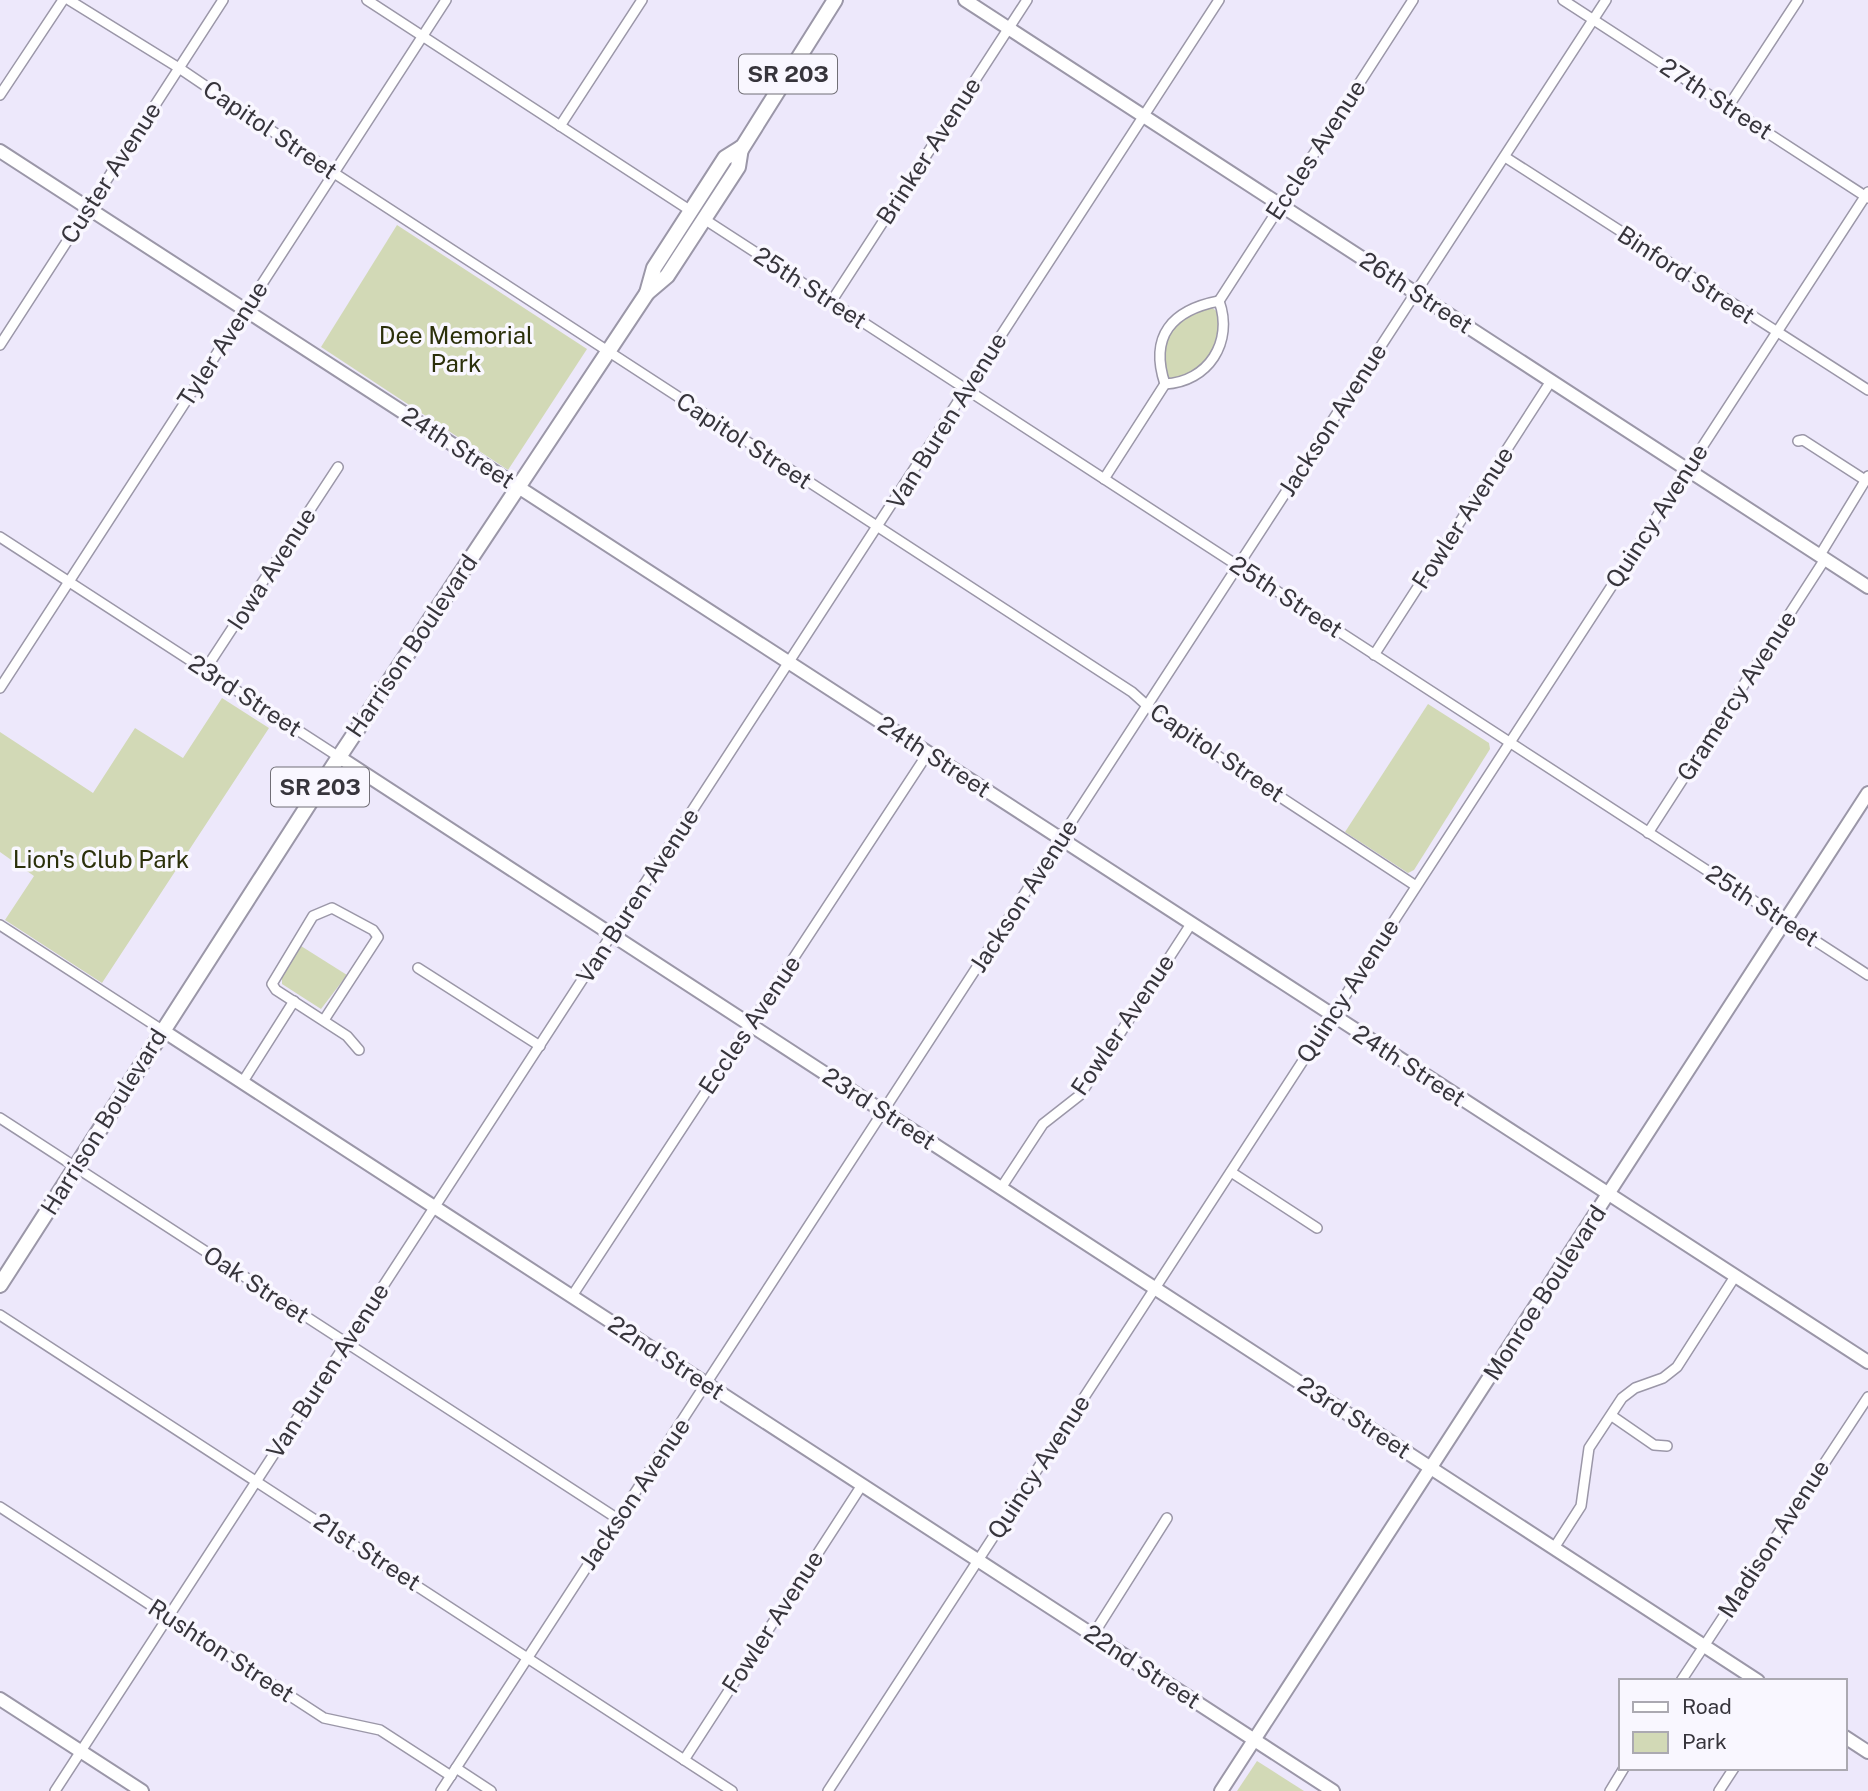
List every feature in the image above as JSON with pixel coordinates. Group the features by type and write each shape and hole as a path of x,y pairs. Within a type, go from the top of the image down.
{"main road":[{"name":"SR 203","path":"691,211 725,158 741,149 835,0"},
{"name":"Harrison Boulevard","path":"0,1285 339,757 647,293 667,276 704,219 704,207 741,149"},
{"path":"647,293 691,225 691,211"}],"street":[{"path":"0,95 62,0"},
{"name":"Capitol Street","path":"69,0 179,68 334,173 1132,692 1146,706 1416,886"},
{"name":"Custer Avenue","path":"0,345 223,0"},
{"path":"367,0 691,211"},
{"name":"Tyler Avenue","path":"0,688 446,0"},
{"path":"560,126 642,0"},
{"name":"26th Street","path":"965,0 1868,587"},
{"name":"Brinker Avenue","path":"831,302 1027,0"},
{"name":"Van Buren Avenue","path":"55,1791 613,937 789,662 879,528 966,389 1219,0"},
{"name":"Eccles Avenue","path":"1219,301 1413,0"},
{"name":"27th Street","path":"1563,0 1867,195"},
{"name":"Jackson Avenue","path":"441,1791 885,1113 1060,838 1606,0"},
{"path":"1728,107 1798,0"},
{"name":"24th Street","path":"0,151 1734,1278 1868,1362"},
{"name":"Binford Street","path":"1505,157 1868,390"},
{"name":"Quincy Avenue","path":"828,1791 1867,195"},
{"name":"25th Street","path":"704,219 1868,975"},
{"path":"1104,479 1165,384 1159,350 1172,323 1189,310 1219,301 1224,314 1224,329 1218,354 1195,376 1177,384 1165,384"},
{"name":"Fowler Avenue","path":"1374,655 1551,381"},
{"path":"1798,441 1803,440 1866,478"},
{"name":"Iowa Avenue","path":"205,670 338,467"},
{"name":"Gramercy Avenue","path":"1648,833 1822,557 1864,486 1866,478"},
{"name":"23rd Street","path":"0,537 1755,1679"},
{"name":"Eccles Avenue","path":"572,1296 928,753"},
{"name":"Monroe Boulevard","path":"1221,1791 1868,793"},
{"path":"324,1020 378,936 339,909 331,908 313,916 272,980 276,990 347,1036 359,1050"},
{"name":"Fowler Avenue","path":"1001,1188 1043,1124 1080,1095 1192,924"},
{"name":"22nd Street","path":"0,925 1333,1791"},
{"path":"418,968 540,1046"},
{"path":"242,1083 295,1001"},
{"name":"Oak Street","path":"0,1118 618,1520"},
{"path":"1230,1172 1317,1228"},
{"path":"1554,1548 1581,1506 1589,1448 1622,1398 1635,1388 1663,1378 1677,1367 1734,1278"},
{"name":"21st Street","path":"0,1315 732,1791"},
{"name":"Madison Avenue","path":"1682,1679 1868,1397"},
{"path":"1612,1416 1654,1445 1667,1446"},
{"name":"Fowler Avenue","path":"684,1760 862,1485"},
{"name":"Rushton Street","path":"0,1507 324,1718 380,1730 491,1791"},
{"path":"1093,1635 1167,1518"},
{"path":"0,1699 142,1791"},
{"path":"1847,1738 1868,1752"},
{"path":"1610,1791 1623,1770"},
{"path":"1719,1791 1733,1770"}],"green space":[{"name":"Dee Memorial Park","path":"397,225 587,349 508,470 321,347"},
{"path":"1211,307 1219,313 1218,326 1213,348 1207,358 1192,372 1168,378 1163,365 1163,353 1171,332 1188,317"},
{"name":"Lion's Club Park","path":"222,698 269,728 102,983 5,920 34,876 0,852 0,732 93,793 135,728 183,758"},
{"path":"1428,704 1489,743 1490,749 1414,870 1408,873 1345,832"},
{"path":"301,946 347,975 321,1009 282,984 282,976"},
{"path":"1257,1761 1304,1791 1237,1791"}]}
